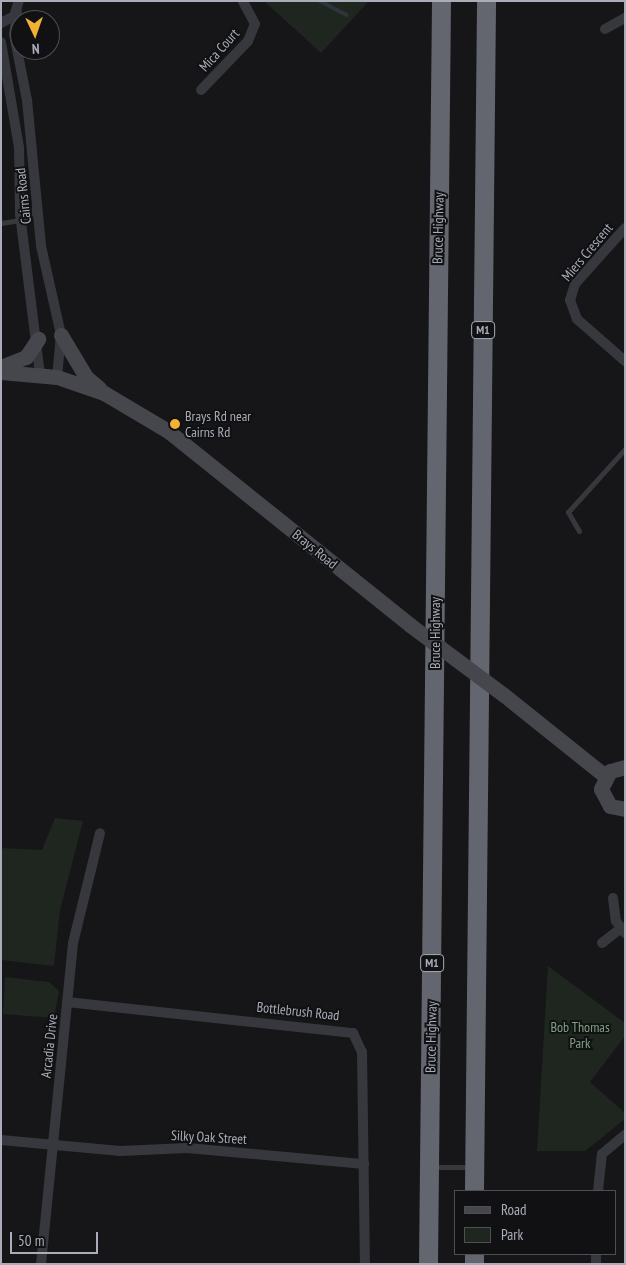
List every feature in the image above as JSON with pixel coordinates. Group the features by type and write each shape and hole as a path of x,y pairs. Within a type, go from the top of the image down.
{"highway":[{"name":"Bruce Highway","path":"428,1264 440,1"},
{"name":"M1","path":"474,1190 486,1"}],"main road":[{"path":"61,335 86,377 104,393"},
{"path":"1,367 26,357 38,339"},
{"name":"Brays Road","path":"1,372 57,377 104,393 168,431 410,625 504,695 604,776"},
{"path":"625,767 604,776 601,789 605,801 625,809"}],"street":[{"path":"1,23 18,6 29,1"},
{"name":"Mica Court","path":"201,90 248,41 255,24 243,1"},
{"name":"Cairns Road","path":"18,6 14,34 27,100 41,246 61,335 57,377"},
{"path":"605,29 625,18"},
{"name":"Cairns Road","path":"1,42 19,148 21,221 38,339 40,374"},
{"name":"Miers Crescent","path":"625,228 575,284 570,300 577,319 625,361"},
{"name":"Arcadia Drive","path":"41,1264 76,921 100,833"},
{"path":"602,943 622,931 614,898"},
{"name":"Bottlebrush Road","path":"67,1002 349,1031 362,1047 365,1264"},
{"path":"598,1190 599,1161 625,1135"},
{"name":"Silky Oak Street","path":"1,1140 120,1151 187,1148 364,1164"}],"lane":[{"path":"1,223 21,221 32,214 37,200"},
{"path":"579,531 568,512 625,449"},
{"path":"429,1167 475,1167"}],"green space":[{"path":"264,1 369,1 321,53"},
{"path":"55,818 83,821 60,910 54,966 1,960 1,848 42,850"},
{"name":"Bob Thomas Park","path":"548,966 625,1023 625,1036 590,1082 625,1113 625,1119 585,1151 537,1151"},
{"path":"5,977 49,982 59,991 54,1018 3,1014"}],"waterway":[{"path":"320,1 346,15"}],"place":[{"name":"Brays Rd near Cairns Rd","path":"175,424"}]}
